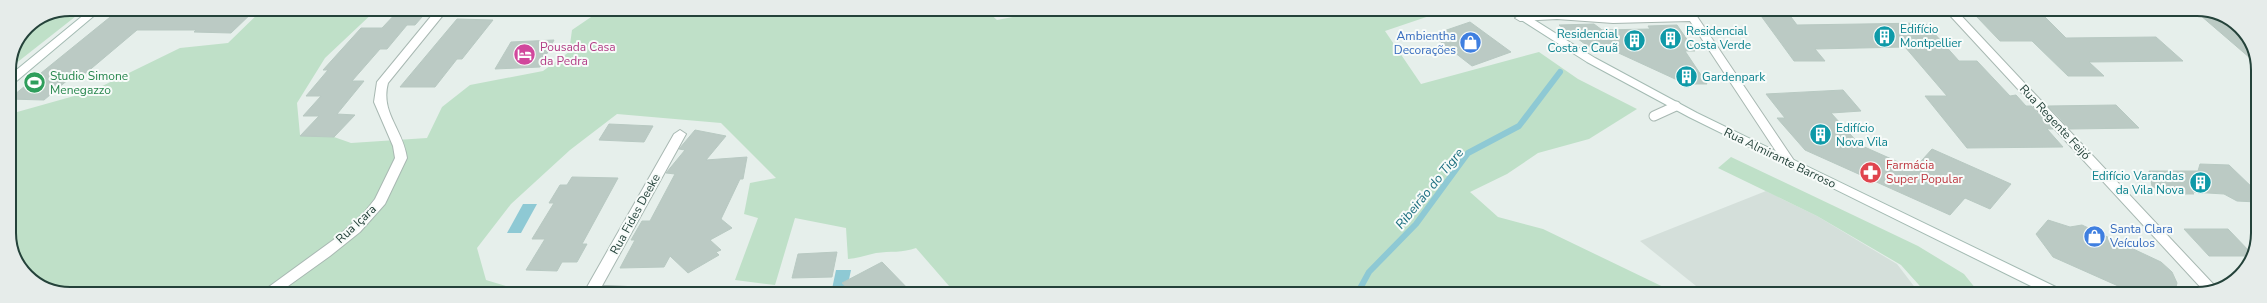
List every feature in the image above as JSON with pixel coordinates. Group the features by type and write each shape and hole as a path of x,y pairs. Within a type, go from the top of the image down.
{"street":[{"path":"16,76 89,16"},
{"name":"Rua Içara","path":"276,287 347,235 378,205 390,184 402,157 395,134 380,106 378,93 383,82 437,16"},
{"name":"Rua Almirante Barroso","path":"1518,16 1591,60 1676,106 2045,287"},
{"path":"1520,18 1557,16 1613,20 1664,16"},
{"path":"1691,16 1789,162"},
{"name":"Rua Regente Feijó","path":"1956,16 2207,286"},
{"name":"Rua Fides Deeke","path":"594,287 680,134"}],"lane":[{"path":"1654,116 1676,106"}],"shaded area":[{"path":"1766,191 1817,216 1897,264 1915,287 1697,287 1640,241"}],"green space":[{"path":"76,16 17,63 20,49 25,40 40,25 49,20 60,17"},
{"path":"256,16 370,16 325,58 297,103 300,135 334,137 351,143 427,138 442,107 470,85 543,71 569,52 572,30 593,16 993,16 997,20 1018,16 1429,16 1385,31 1421,84 1539,52 1578,79 1637,109 1589,139 1538,153 1507,174 1470,192 1498,217 1543,229 1663,287 950,287 916,248 911,250 876,253 848,259 846,228 795,218 775,285 735,280 758,218 744,214 750,183 776,178 721,123 617,114 570,150 511,204 477,248 486,280 509,287 63,287 46,281 34,274 23,260 17,243 16,112 92,91 180,48 228,43"},
{"path":"1731,157 1918,246 1964,274 1974,287 1921,287 1901,265 1817,216 1718,168"}],"water":[{"path":"523,204 537,204 521,233 507,233"},
{"path":"836,270 851,270 847,287 832,287"}],"building":[{"path":"111,16 249,16 231,33 194,32 196,30 137,30 86,73 76,73 44,100 16,99 16,93"},
{"path":"393,16 423,16 415,25 407,25 387,49 380,49 352,81 364,81 337,114 355,115 334,137 300,136 319,116 303,116 321,96 306,96 328,70 323,70 361,28 382,28"},
{"path":"1761,16 1790,16 1797,25 1925,23 1959,61 1977,61 2010,96 2016,95 2026,106 2031,106 2053,129 2047,129 2063,147 1967,148 1925,96 1947,96 1905,47 1815,49 1825,61 1794,61"},
{"path":"1976,16 2044,16 2066,38 2156,37 2183,61 2089,62 2104,76 2068,76 2032,41 2000,41"},
{"path":"2201,16 2214,19 2233,29 2244,43 2249,57"},
{"path":"457,19 493,20 462,59 457,59 435,87 400,87"},
{"name":"Ambientha Decorações","path":"1470,22 1511,52 1472,66 1432,35"},
{"path":"1594,24 1602,30 1650,29 1648,26 1677,25 1695,51 1685,51 1707,84 1686,84 1599,44 1589,47 1559,25"},
{"name":"Pousada Casa da Pedra","path":"554,40 540,67 495,69 511,42"},
{"path":"1843,90 1861,111 1831,113 1860,145 1914,169 1932,149 2011,184 1990,209 1965,198 1950,215 1805,150 1777,118 1785,118 1766,94"},
{"path":"2116,105 2139,128 2070,129 2048,106"},
{"path":"609,124 653,126 644,142 599,140"},
{"path":"695,130 726,136 706,160 747,157 743,179 740,179 721,219 732,228 710,240 721,250 716,252 719,255 688,273 670,256 664,267 620,268 635,240 631,240 642,221 650,221 675,174 666,173 685,150 679,149"},
{"name":"Edifício Varandas da Vila Nova","path":"2200,164 2229,165 2251,186 2251,202 2237,201 2224,194 2192,192 2194,194 2164,194 2152,186 2149,171 2198,171"},
{"path":"572,177 618,178 582,244 587,244 577,262 562,262 557,271 526,270 545,239 532,239 554,203 549,203 560,185 567,185"},
{"path":"2048,220 2070,227 2082,225 2161,262 2172,272 2177,283 2176,287 2120,287 2053,257 2036,234"},
{"path":"2184,229 2228,229 2248,250 2246,256 2209,256"},
{"path":"837,252 832,277 792,278 798,254"},
{"path":"882,262 906,287 846,287 842,283"}],"waterway":[{"name":"Ribeirão do Tigre","path":"1361,287 1369,272 1416,224 1468,153 1519,126 1560,72"}],"place":[{"name":"Edifício Montpellier","path":"1884,36"},
{"name":"Residencial Costa Verde","path":"1671,38"},
{"name":"Residencial Costa e Cauã","path":"1634,41"},
{"name":"Ambientha Decorações","path":"1471,43"},
{"name":"Pousada Casa da Pedra","path":"525,54"},
{"name":"Gardenpark","path":"1686,77"},
{"name":"Studio Simone Menegazzo","path":"35,83"},
{"name":"Edifício Nova Vila","path":"1821,135"},
{"name":"Farmácia Super Popular","path":"1870,172"},
{"name":"Edifício Varandas da Vila Nova","path":"2200,183"},
{"name":"Santa Clara Veículos","path":"2094,236"}]}
